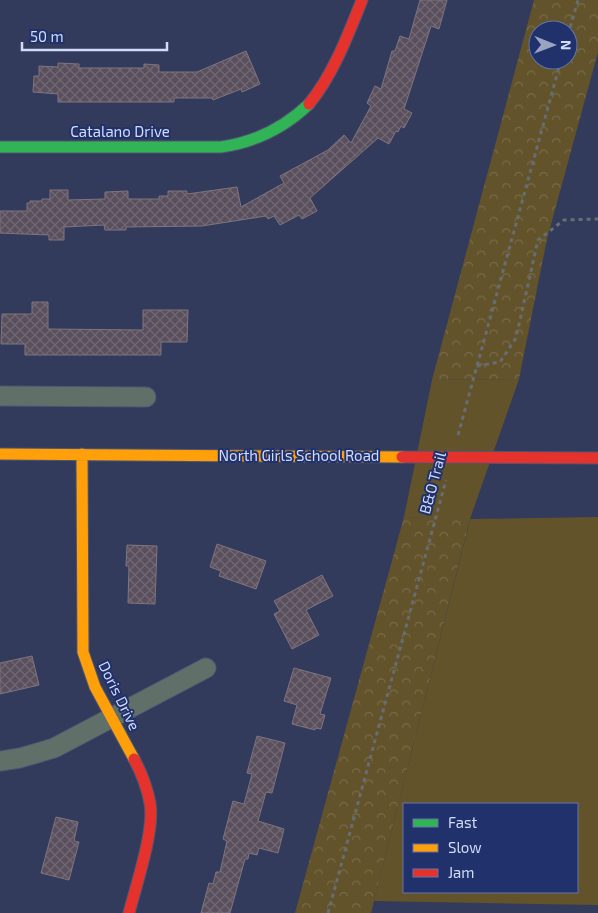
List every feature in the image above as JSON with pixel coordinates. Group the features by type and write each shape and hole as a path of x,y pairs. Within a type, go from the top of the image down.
{"street":[{"name":"Catalano Drive","path":"0,147 206,148 240,144 266,135 288,122 318,92 343,46 362,0"},
{"path":"0,396 146,397"},
{"name":"North Girls School Road","path":"0,454 598,458"},
{"name":"Doris Drive","path":"82,454 83,652 95,687 141,772 150,804 150,828 129,913"},
{"path":"0,761 29,756 54,748 206,668"}],"path":[{"path":"572,20 578,0"},
{"name":"B&O Trail","path":"328,913 558,70"},
{"path":"477,366 500,362 516,338 538,240 564,220 598,219"}],"green space":[{"path":"534,0 598,0 598,52 547,239 519,379 432,380 528,22 528,70 578,70 578,20 529,20"},
{"path":"519,379 470,519 598,517 598,905 374,901 470,520 404,517 432,380"},
{"path":"404,517 470,519 371,913 295,913"}],"building":[{"path":"420,0 447,0 439,29 431,26 404,109 412,113 404,128 401,126 398,132 396,131 389,144 378,138 310,198 317,211 302,219 299,215 280,225 274,216 268,219 266,216 202,226 126,227 126,230 105,230 104,225 64,227 64,240 49,240 49,235 0,233 0,211 27,211 27,203 30,203 30,201 50,199 50,190 68,190 68,200 105,199 105,192 128,191 128,199 159,199 159,196 168,196 168,191 187,191 187,194 237,187 241,207 284,183 280,176 328,150 344,135 351,143 371,106 367,103 375,86 381,89 392,51 395,51 400,36 409,39"},
{"path":"246,51 260,84 242,92 241,89 213,100 212,98 174,98 174,102 58,102 58,94 33,92 34,76 39,76 39,66 58,67 58,63 79,64 79,68 144,68 144,64 159,65 159,72 197,72"},
{"path":"32,302 48,302 48,329 143,330 143,310 188,310 187,342 161,342 161,355 25,355 25,344 1,344 2,314 32,314"},
{"path":"217,544 266,561 256,589 219,576 221,571 210,567"},
{"path":"127,545 157,546 155,604 128,603 129,566 126,566"},
{"path":"322,575 333,596 306,610 319,635 292,649 274,614 280,611 274,601"},
{"path":"32,656 39,685 0,694 0,663"},
{"path":"294,668 331,678 320,714 325,715 321,729 315,728 315,730 292,724 297,705 284,701"},
{"path":"257,736 285,743 272,793 266,792 258,821 284,829 278,853 259,848 257,855 249,853 248,859 245,859 230,913 201,913 209,883 213,884 216,872 220,872 227,841 223,839 233,801 244,804 252,774 247,773"},
{"path":"56,817 78,822 74,841 79,842 69,880 41,873"}],"traffic: fast":[{"path":"0,147 221,147 246,142 269,133 290,120 309,104"}],"traffic: slow":[{"path":"0,454 402,457"},
{"path":"82,454 83,652 95,687 134,759"}],"traffic: jam":[{"path":"309,104 333,68 362,0"},
{"path":"402,457 598,458"},
{"path":"129,913 147,842 151,814 147,791 134,759"}]}
